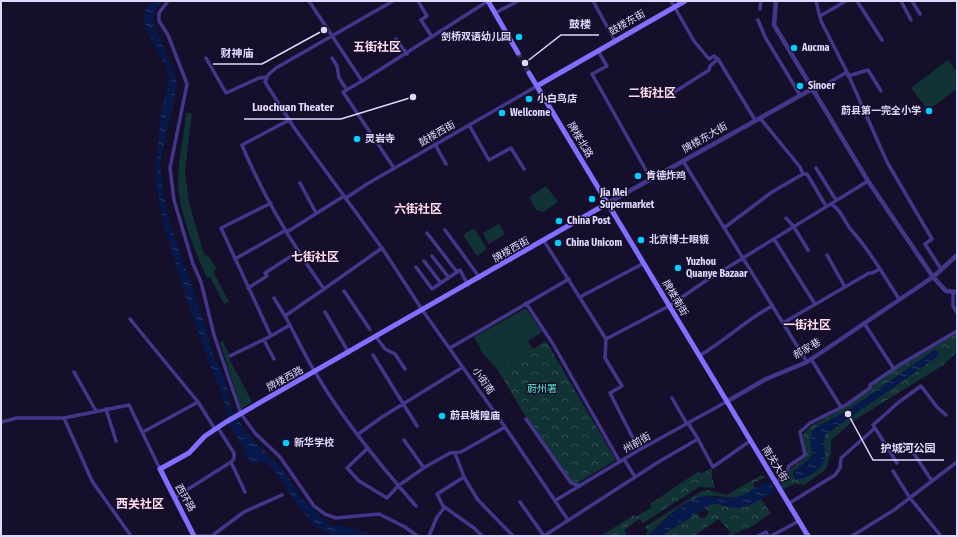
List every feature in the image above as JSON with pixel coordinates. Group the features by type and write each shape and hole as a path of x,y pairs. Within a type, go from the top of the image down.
{"main road":[{"path":"488,1 518,53"},
{"name":"鼓楼东街","path":"537,86 685,1"},
{"name":"牌楼北路","path":"529,72 608,203"},
{"name":"牌楼西街","path":"422,311 608,203"},
{"name":"牌楼南街","path":"608,203 726,402"},
{"name":"牌楼西路","path":"160,469 189,453 205,436 226,422 349,353 374,336 422,311"},
{"name":"南关大街","path":"726,402 808,536"},
{"name":"西环路","path":"160,469 194,536"}],"street":[{"path":"168,1 159,13 160,21 168,35 187,84 170,168 174,200 193,264 201,282 214,335 240,415 255,433 280,457 314,506 325,514 336,518 379,514 406,527 417,536"},
{"path":"309,1 362,81"},
{"path":"206,58 226,93 259,78 267,77 276,68 393,1"},
{"path":"418,1 427,16 421,20 432,38"},
{"path":"394,168 343,92 407,54 488,1"},
{"path":"495,13 518,1"},
{"path":"594,1 615,40"},
{"path":"671,1 694,41 709,59 714,56 718,59 757,119 800,167 803,174 807,174 826,206"},
{"path":"760,9 761,1"},
{"path":"776,1 774,25 812,91 868,181 932,277 946,291 955,292 953,306 957,313"},
{"path":"816,1 820,16 848,74 887,162 932,240 925,244 941,269"},
{"path":"820,16 846,1"},
{"path":"857,1 882,40"},
{"path":"901,1 911,20"},
{"path":"912,1 920,14"},
{"path":"758,20 765,37 800,95"},
{"path":"396,39 407,54"},
{"path":"598,51 607,66 592,74 651,179"},
{"path":"332,58 337,66 339,78 347,90"},
{"path":"668,96 710,70 710,66 718,59"},
{"path":"812,91 848,74 868,70 881,91"},
{"name":"小街南","path":"267,77 265,82 289,120 382,248 422,311 450,348 556,500 568,520"},
{"name":"鼓楼西街","path":"234,259 287,231 537,86"},
{"name":"牌楼东大街","path":"608,203 800,95 812,91"},
{"path":"289,120 242,145 256,178 299,251 324,289"},
{"path":"469,125 489,160 511,148 524,169"},
{"path":"435,144 446,164"},
{"path":"683,161 782,323 842,407"},
{"path":"816,168 836,200"},
{"path":"724,228 772,192 803,174"},
{"path":"606,339 669,306 743,258 868,181"},
{"path":"300,183 316,214"},
{"path":"271,203 221,228 234,259 271,336"},
{"path":"831,204 837,207 852,231 861,240 899,299"},
{"path":"786,218 794,227 808,250"},
{"path":"445,230 480,278"},
{"path":"427,233 457,272"},
{"path":"774,239 815,304"},
{"path":"544,241 606,339 605,358 622,386 610,393 639,450"},
{"path":"285,316 323,291 382,248"},
{"path":"248,288 267,276 265,272 299,251"},
{"path":"827,255 845,287"},
{"name":"郝家巷","path":"726,402 766,379 809,361 932,277 957,255"},
{"path":"432,256 449,278"},
{"path":"424,261 441,283"},
{"path":"580,298 644,263"},
{"path":"416,267 432,288 460,270 468,285"},
{"path":"782,323 870,273 880,269"},
{"path":"450,348 569,279"},
{"path":"344,291 369,328"},
{"path":"274,298 315,372 357,435 416,506"},
{"path":"526,303 553,344 620,462"},
{"path":"699,356 740,329 746,321 772,306"},
{"path":"325,312 349,353"},
{"path":"130,319 198,402 234,452 234,459 231,462 174,498"},
{"path":"864,324 894,368"},
{"path":"230,356 264,340 290,325"},
{"path":"775,483 785,476 789,466 805,455 800,432 810,423 842,407 870,388 870,385 894,368 957,331"},
{"path":"374,336 385,348 395,354 405,369"},
{"path":"264,340 274,359"},
{"path":"372,355 417,426"},
{"path":"357,435 382,417 463,367"},
{"path":"74,372 96,411"},
{"path":"896,463 873,425 921,386 937,407 946,415"},
{"path":"672,398 687,424 698,439 713,467 750,442"},
{"path":"143,432 198,402"},
{"name":"州前街","path":"556,500 639,450 726,402"},
{"path":"1,422 17,418 64,418 130,405 160,469"},
{"path":"106,410 116,440"},
{"path":"64,418 92,481 131,536"},
{"path":"526,419 571,483 580,486"},
{"path":"368,448 347,468 370,489 387,498 398,486 424,468 450,453 455,454 461,452 505,427"},
{"path":"788,504 835,475 840,468 841,458 875,428"},
{"path":"520,502 544,536 635,477 698,439"},
{"path":"404,440 424,468"},
{"path":"909,446 932,481"},
{"path":"455,454 464,477 478,500 513,536"},
{"path":"624,459 635,477"},
{"path":"231,462 245,492"},
{"path":"852,536 910,498 957,462"},
{"path":"893,471 910,498 941,536"},
{"path":"464,477 437,494 445,507 474,528 482,536"},
{"path":"194,536 214,535 244,512 282,495"},
{"path":"429,536 437,517 445,507"},
{"path":"758,536 766,532 770,536 799,522"}],"green space":[{"path":"948,60 957,72 957,89 928,110 911,88"},
{"path":"186,113 192,113 185,171 189,203 204,254 209,257 217,270 213,271 229,302 224,304 210,277 207,278 202,268 188,232 181,207 178,175"},
{"path":"546,186 558,202 543,212 536,210 529,197"},
{"path":"499,224 505,234 489,244 483,233"},
{"path":"474,228 487,249 477,256 463,235"},
{"path":"526,308 542,332 528,341 533,349 498,370 484,355 474,337"},
{"path":"957,333 957,352 942,366 853,421 831,440 831,453 826,469 804,485 795,484 783,489 779,482 788,476 790,469 806,457 803,434 811,426 843,408 873,387 873,384 907,362"},
{"path":"223,341 229,354 228,356 252,402 241,409 220,342"},
{"name":"蔚州署","path":"546,341 616,460 574,485 521,409 498,370"},
{"path":"712,468 712,478 715,488 699,487 643,523 639,519 624,530 627,534 624,536 601,536 634,515 635,517 651,508 650,504 699,471 701,474"},
{"path":"762,475 766,477 753,483 756,489 748,494 736,497 705,496 697,498 682,505 662,521 651,533 646,534 648,531 645,527 700,492 709,490 726,495"},
{"path":"761,499 771,513 754,525 732,535 728,535 730,532 719,519 694,536 661,536 697,513 700,518 706,517 709,512 705,507 709,505 716,504 736,508"}],"water":[{"path":"152,1 161,1 152,19 175,75 177,86 160,163 164,197 169,220 206,328 212,352 224,378 232,411 247,433 284,471 302,499 331,526 343,526 376,536 338,536 326,533 316,526 298,506 266,462 252,463 246,458 243,446 230,426 224,399 213,373 183,288 164,224 155,180 161,113 169,79 167,68 147,32 144,18 146,9"},
{"path":"936,349 940,355 825,435 825,459 823,464 816,472 801,479 796,480 793,477 793,472 810,458 812,453 810,438 816,427 845,412"},
{"path":"766,482 770,482 775,492 746,507 734,508 713,503 661,536 646,536 691,500 702,496 723,498 736,497"}],"tunnel":[{"path":"518,53 529,73"},
{"path":"369,328 372,333"}],"place":[{"name":"财神庙","path":"324,30"},
{"name":"剑桥双语幼儿园","path":"519,37"},
{"name":"Aucma","path":"794,48"},
{"name":"鼓楼","path":"525,63"},
{"name":"Sinoer","path":"800,86"},
{"name":"Luochuan Theater","path":"413,97"},
{"name":"小白鸟店","path":"529,99"},
{"name":"蔚县第一完全小学","path":"929,111"},
{"name":"Wellcome","path":"502,113"},
{"name":"灵岩寺","path":"357,139"},
{"name":"肯德炸鸡","path":"638,176"},
{"name":"Jia Mei Supermarket","path":"592,199"},
{"name":"China Post","path":"559,221"},
{"name":"北京博士眼镜","path":"641,240"},
{"name":"China Unicom","path":"558,243"},
{"name":"Yuzhou Quanye Bazaar","path":"678,268"},
{"name":"护城河公园","path":"848,414"},
{"name":"蔚县城隍庙","path":"442,416"},
{"name":"新华学校","path":"286,443"}],"district":[{"name":"五街社区","path":"377,47"},
{"name":"二街社区","path":"652,93"},
{"name":"六街社区","path":"418,209"},
{"name":"七街社区","path":"315,257"},
{"name":"一街社区","path":"807,325"},
{"name":"西关社区","path":"140,504"}]}
